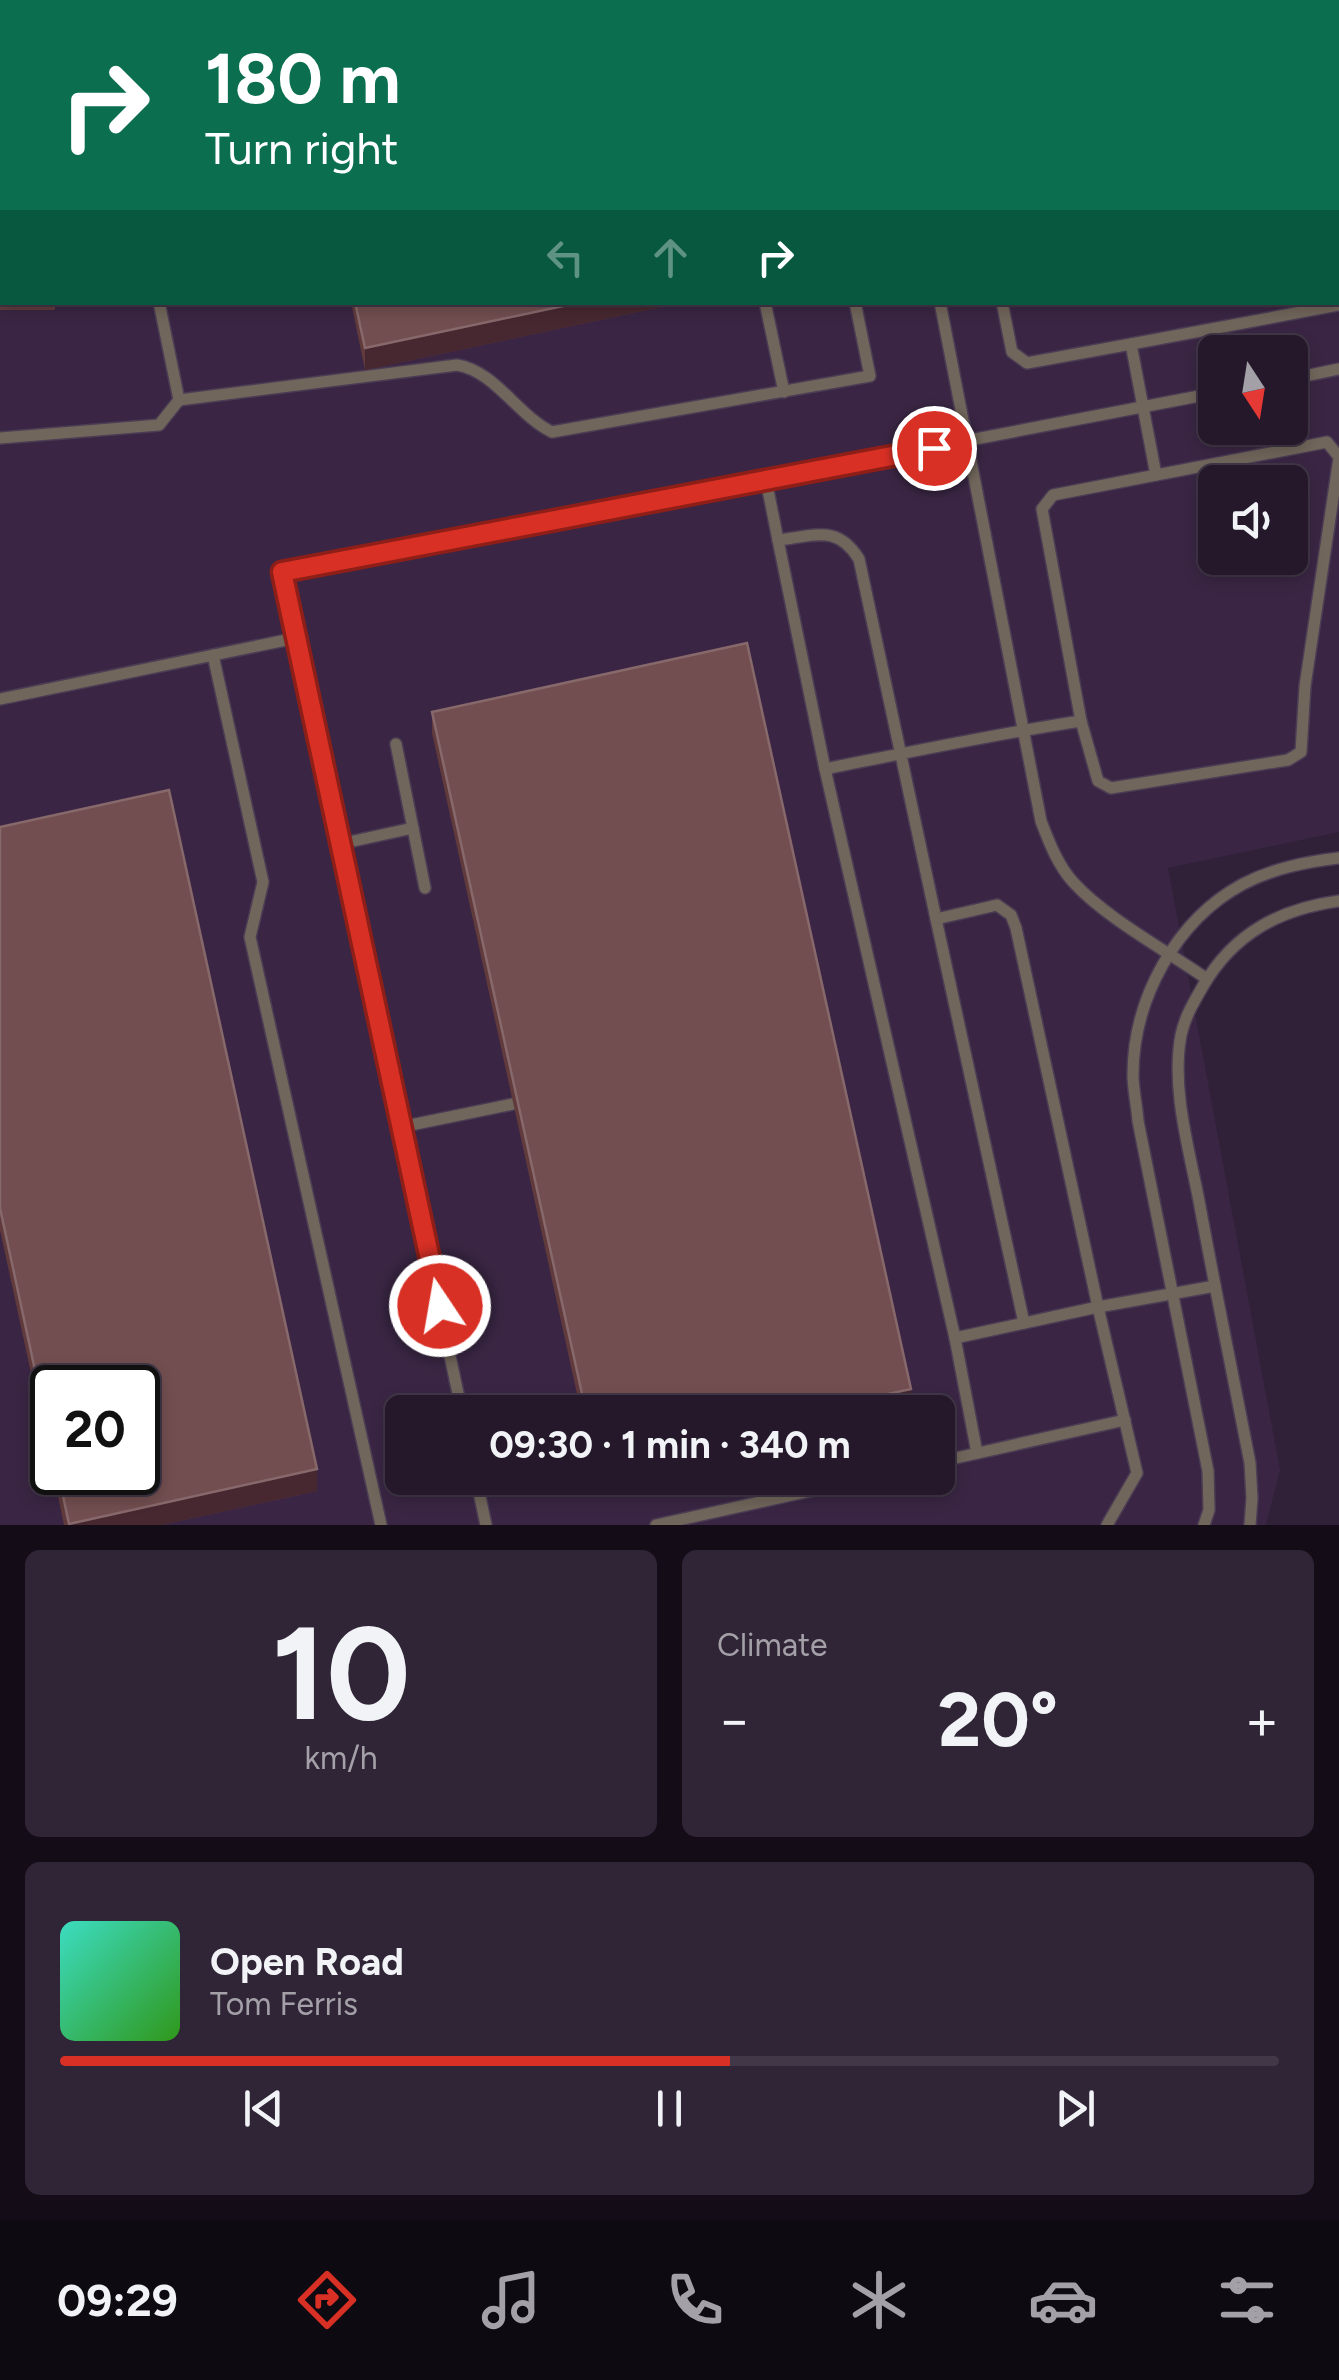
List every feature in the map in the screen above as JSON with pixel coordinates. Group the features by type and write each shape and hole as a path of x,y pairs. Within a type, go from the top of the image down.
{"lane":[{"path":"161,305 179,400"},
{"path":"766,305 784,392"},
{"path":"0,438 159,425 179,400 458,365 474,368 536,424 552,432 870,376 856,305"},
{"path":"941,305 1041,821 1053,852 1073,882 1100,906 1207,979"},
{"path":"1003,305 1012,352 1027,363 1339,305"},
{"path":"1132,344 1156,476"},
{"path":"1308,375 1339,369"},
{"path":"458,1395 282,572 1198,396"},
{"path":"1327,442 1339,457 1306,686 1302,752 1288,760 1111,788 1098,781 1081,721 1042,508 1053,496 1327,442"},
{"path":"766,480 825,769 955,1338 976,1454"},
{"path":"778,540 834,534 849,543 859,559 1024,1323"},
{"path":"0,699 296,638"},
{"path":"213,655 263,882 250,937 381,1525"},
{"path":"825,769 1081,721"},
{"path":"396,744 426,888"},
{"path":"340,844 413,828"},
{"path":"1204,1525 1210,1510 1208,1471 1138,1120 1133,1076 1136,1040 1148,995 1169,952 1210,906 1242,885 1276,870 1339,858"},
{"path":"1250,1525 1250,1463 1183,1114 1180,1037 1187,1013 1234,944 1259,925 1289,910 1339,901"},
{"path":"936,919 996,905 1011,916 1016,928 1137,1472 1107,1525"},
{"path":"401,1128 513,1104"},
{"path":"955,1338 1215,1286"},
{"path":"955,1458 1125,1420"},
{"path":"480,1495 486,1525"},
{"path":"656,1525 792,1495"}],"shaded area":[{"path":"0,305 1339,305 1339,832 1168,868 1280,1470 1266,1525 0,1525"}],"building":[{"path":"356,305 568,305 365,348"},
{"path":"747,643 911,1389 883,1395 582,1395 432,712"},
{"path":"169,790 317,1469 69,1524 63,1495 160,1495 160,1365 34,1365 0,1208 0,827"}],"route":[{"path":"440,1306 282,572 934,448"}]}
